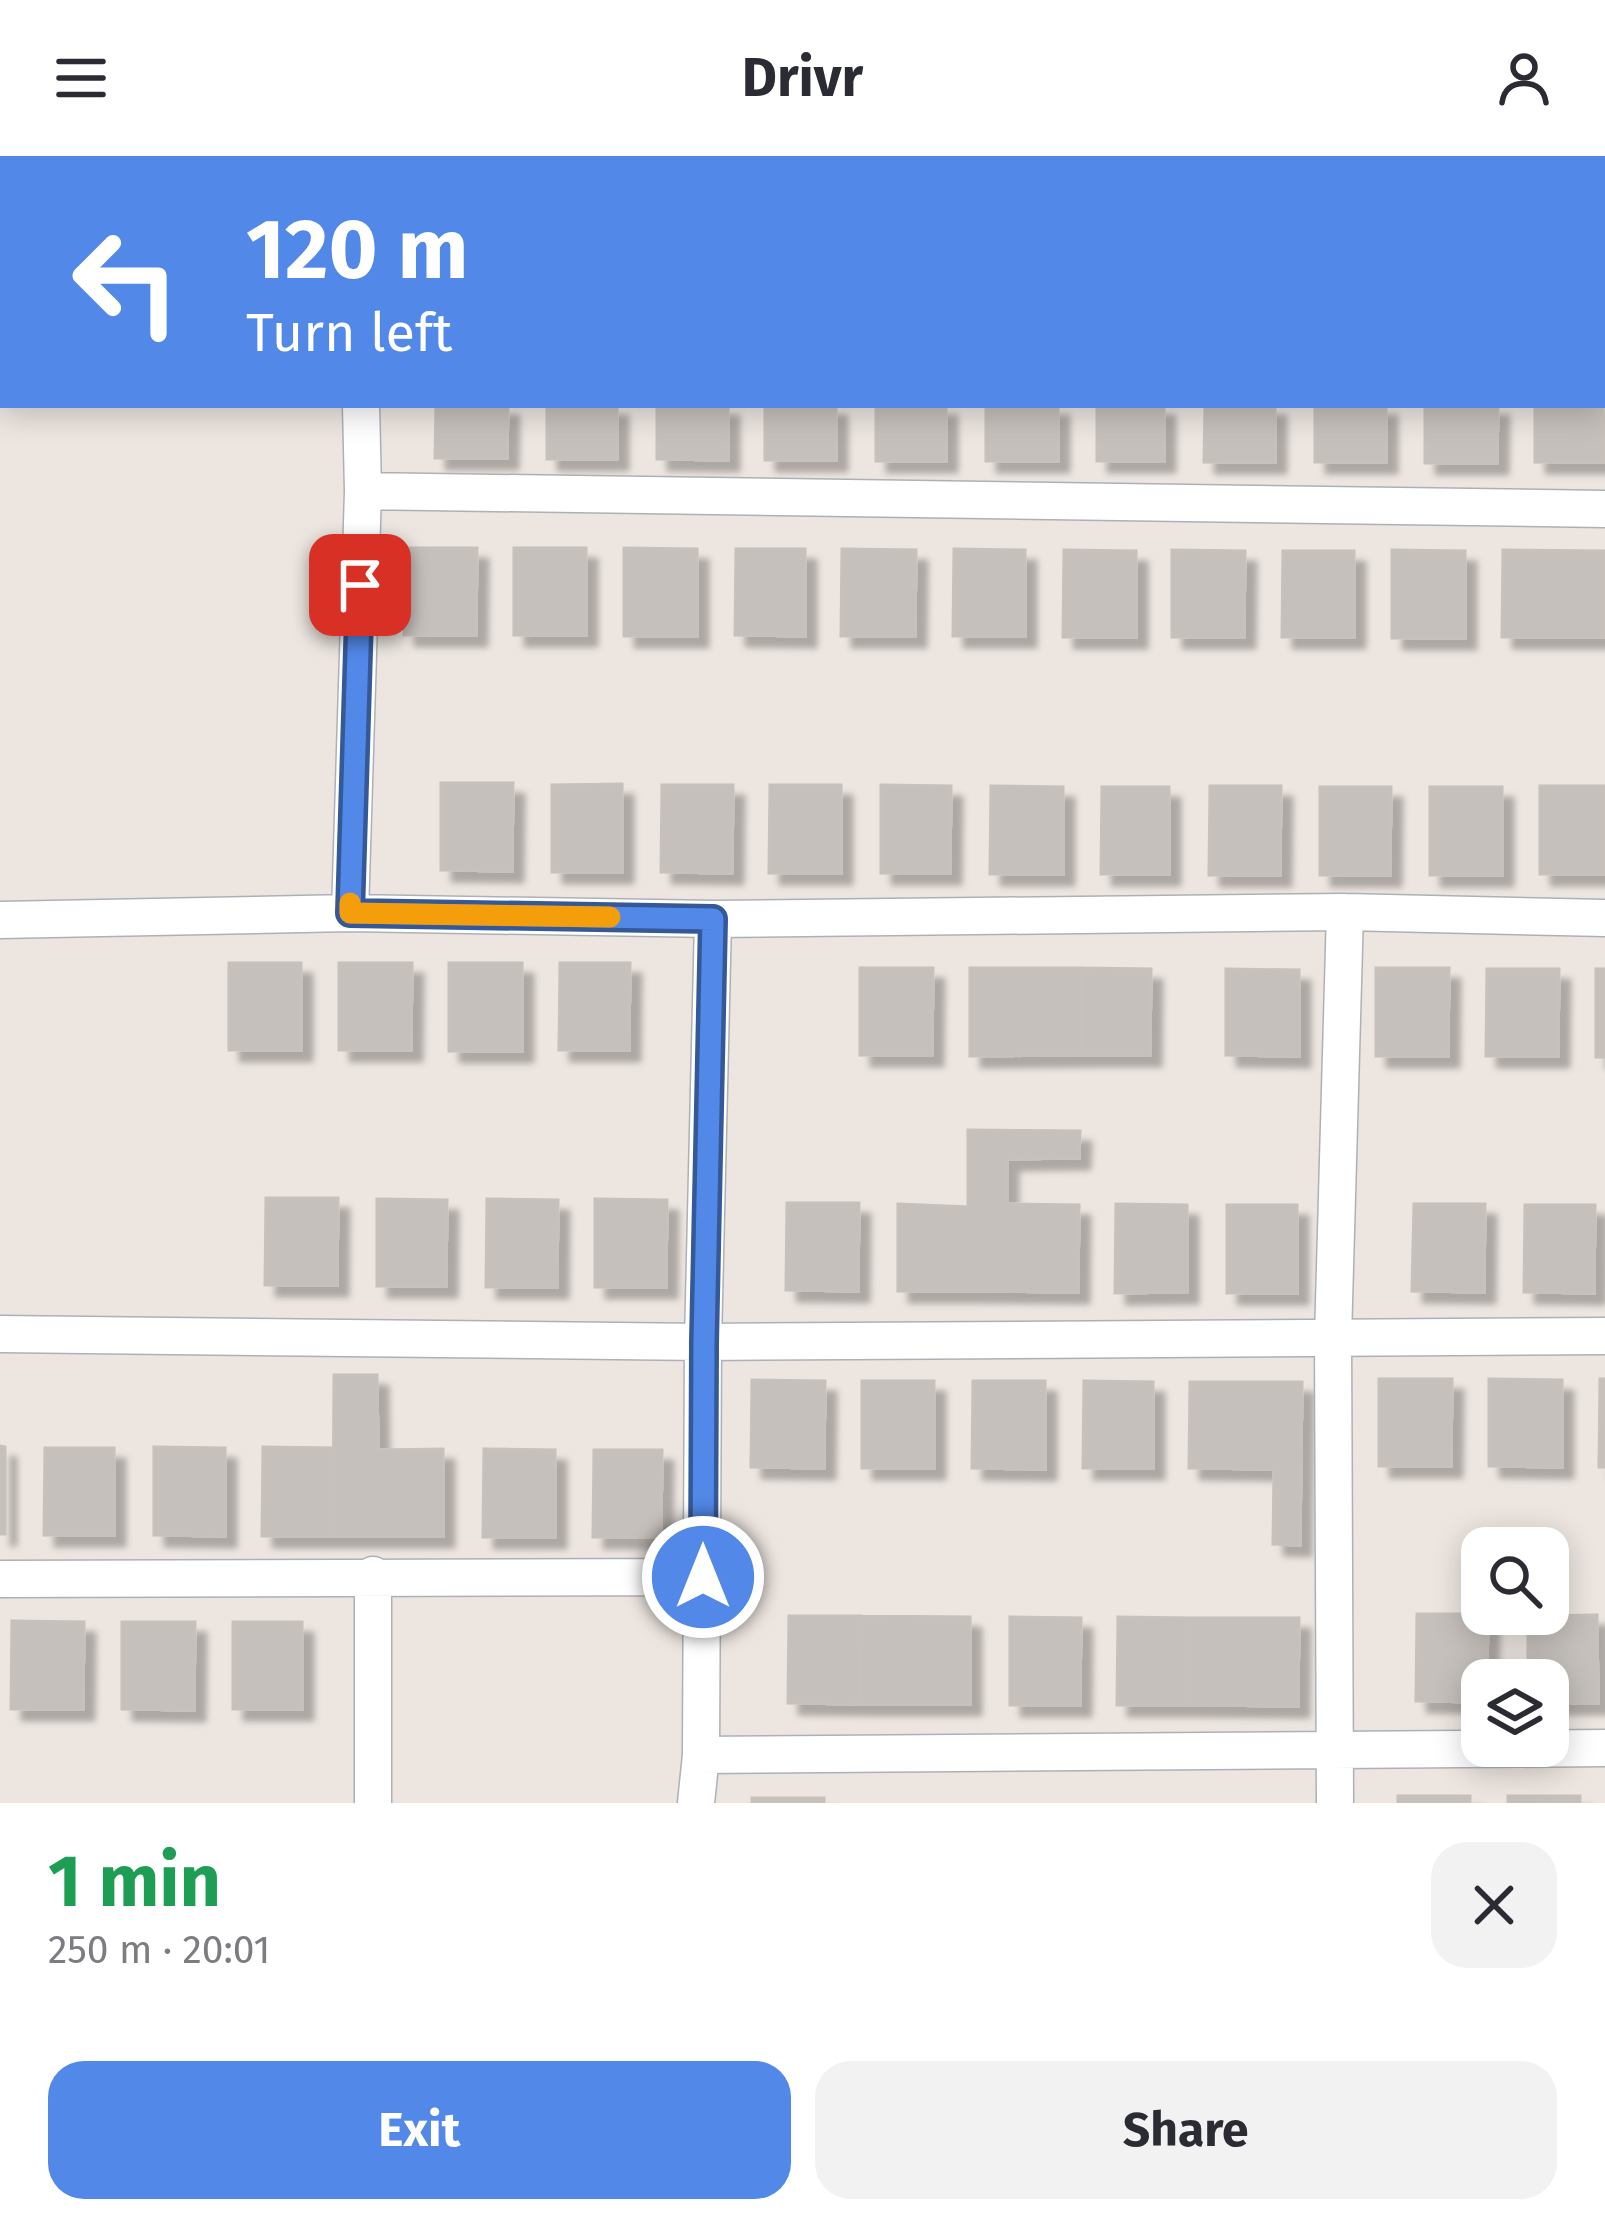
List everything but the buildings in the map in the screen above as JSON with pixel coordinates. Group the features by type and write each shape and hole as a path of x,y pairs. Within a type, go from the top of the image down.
{"street":[{"path":"350,913 363,491 361,408"},
{"path":"363,491 1605,509"},
{"path":"0,920 350,913 713,919 1345,912 1605,918"},
{"path":"1335,1803 1333,1338 1345,912"},
{"path":"696,1803 713,919"},
{"path":"0,1334 704,1342 1605,1336"},
{"path":"373,1575 373,1803"},
{"path":"0,1579 703,1577"},
{"path":"700,1755 1605,1748"}],"slow traffic":[{"path":"350,903 350,913 610,917"}],"route":[{"path":"360,585 350,913 713,919 703,1577"}]}
